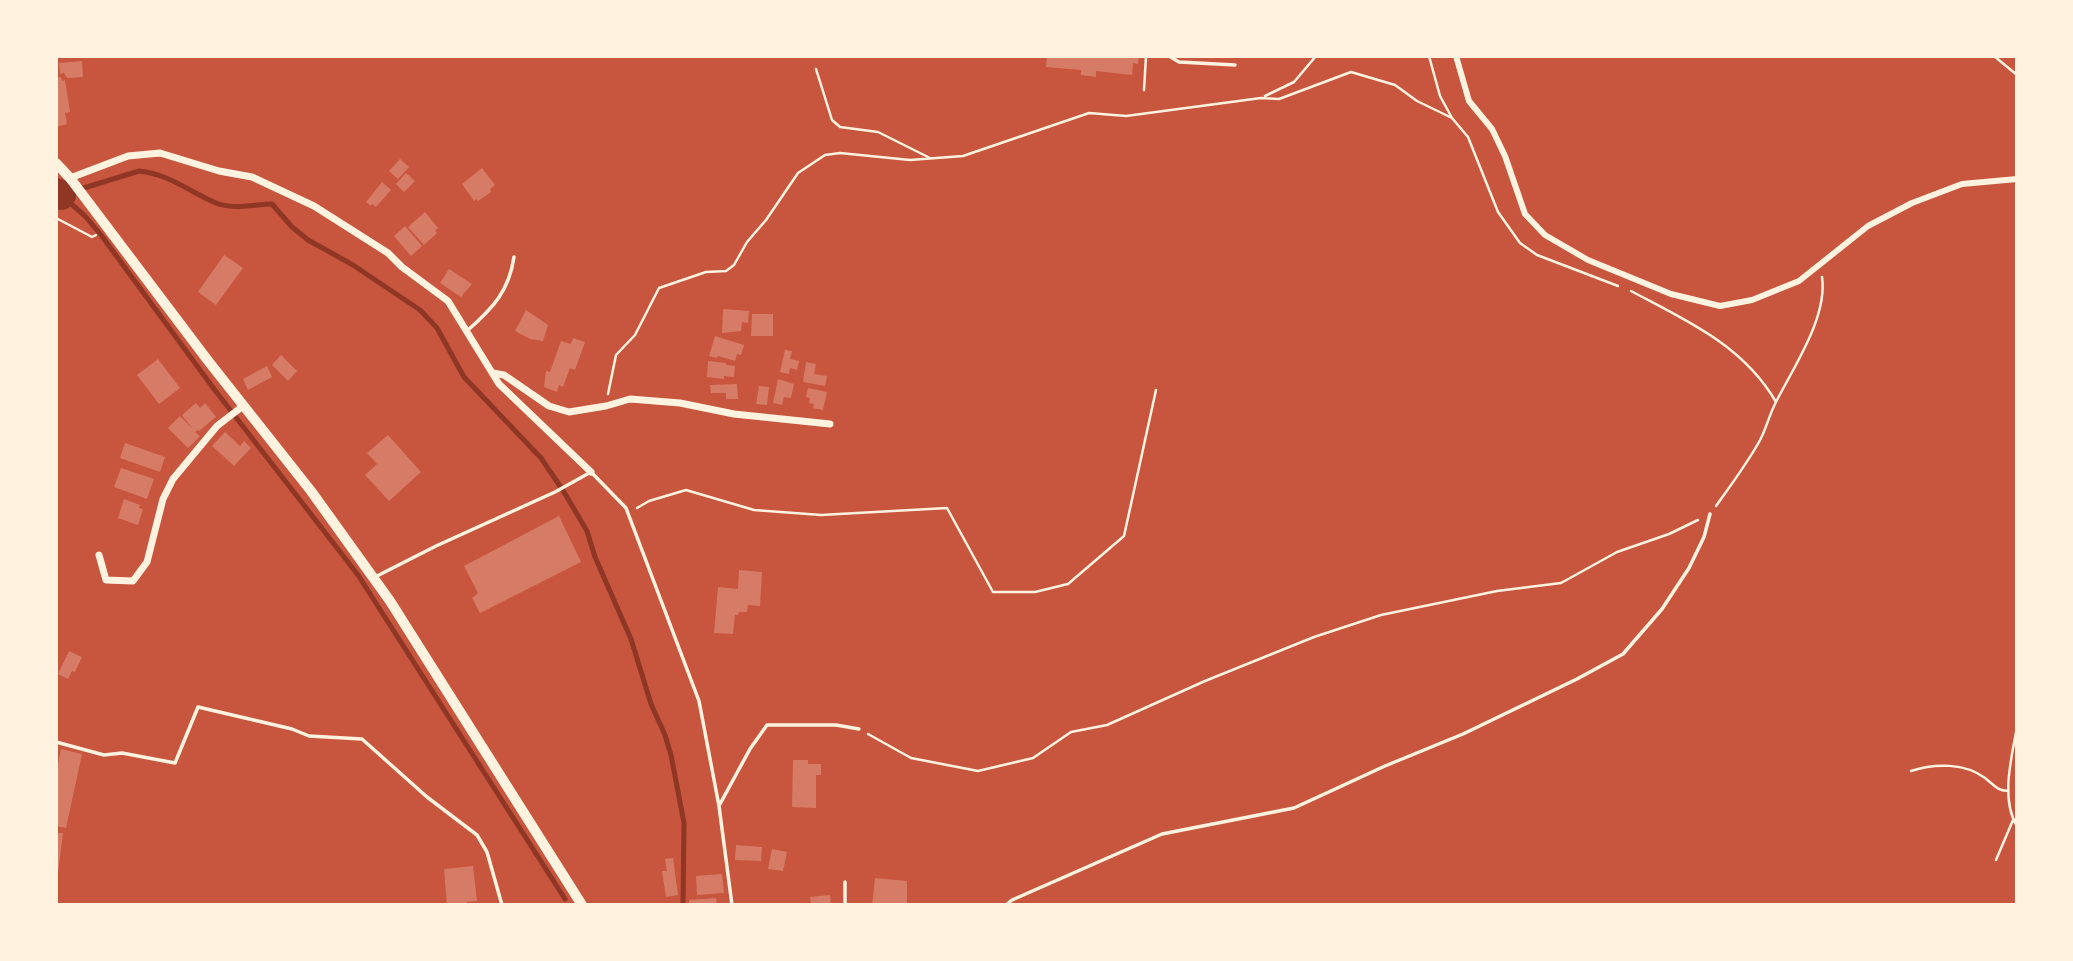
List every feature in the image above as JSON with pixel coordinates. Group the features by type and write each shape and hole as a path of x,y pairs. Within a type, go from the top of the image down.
{"street":[{"path":"1456,56 1469,101 1492,130 1506,156 1525,215 1545,235 1588,260 1671,293 1720,306 1752,300 1799,281 1868,226 1912,203 1962,184 2017,179"},
{"path":"70,178 128,156 160,153 219,171 252,177 314,206 388,253 402,267 448,301 499,384 592,472"},
{"path":"56,163 70,178 240,408 311,491 373,578 582,905"},
{"path":"493,373 504,375 549,406 569,412 630,399 680,403 734,414 830,424"},
{"path":"99,555 106,580 133,582 147,562 163,499 173,479 194,451 240,408"}],"lane":[{"path":"1169,56 1179,62 1235,65"},
{"path":"466,332 491,309 511,278 514,257"},
{"path":"373,578 592,472 626,508 699,701 719,806 732,905"},
{"path":"1006,905 1162,834 1294,808 1512,712 1600,667 1623,654 1662,609 1689,568 1704,537 1710,514"},
{"path":"56,742 104,755 122,753 175,763 198,708 292,729 309,736 362,739 428,797 477,835 487,852 502,905"},
{"path":"719,806 750,749 767,725 836,724 859,729"},
{"path":"845,882 845,905"}],"path":[{"path":"1143,90 1146,56"},
{"path":"1261,98 1294,82 1316,56"},
{"path":"1994,56 2017,75"},
{"path":"816,69 832,120 840,127 878,132 930,158"},
{"path":"610,379 616,355 635,335 659,288 706,272 726,271 734,265 747,242 766,220 779,197 798,173 825,155 840,153 887,159 962,156 1089,113 1126,116 1261,98 1279,99 1351,72 1395,85 1417,101 1452,118"},
{"path":"56,218 92,237"},
{"path":"859,729 911,758 978,771 1033,758 1071,732 1107,725 1205,681 1314,637 1381,615 1497,591 1561,583 1617,552 1670,534 1710,514 1754,451 1776,402 1798,364 1817,317 1823,283"},
{"path":"628,513 649,500 686,490 754,510 821,515 947,508 993,592 1035,592 1068,584 1124,536 1156,390"},
{"path":"2017,727 2008,792 2013,820 2017,826"},
{"path":"1911,771 1960,766 1973,771 1998,790 2008,792"},
{"path":"1996,860 2013,820"}],"building":[{"path":"1047,56 1139,56 1138,64 1133,63 1132,75 1096,71 1096,77 1081,75 1081,70 1046,67"},
{"path":"82,61 83,77 67,78 64,73 60,74 59,63"},
{"path":"61,77 62,81 65,80 70,112 65,113 67,124 56,127 56,78"},
{"path":"400,159 409,167 398,179 389,171"},
{"path":"482,168 495,185 490,189 491,192 474,201 462,184"},
{"path":"406,173 415,181 404,192 396,184"},
{"path":"382,182 391,190 376,207 372,204 371,206 366,202"},
{"path":"425,212 438,228 435,231 437,233 424,245 408,227"},
{"path":"405,226 422,246 411,256 394,236"},
{"path":"224,255 243,268 216,305 198,292"},
{"path":"449,269 472,284 461,297 440,283"},
{"path":"723,309 749,311 748,323 742,322 741,331 722,333"},
{"path":"526,310 548,325 543,341 530,339 515,331"},
{"path":"752,314 773,314 773,336 751,336"},
{"path":"715,336 744,345 741,355 737,354 735,361 709,356"},
{"path":"573,338 585,342 575,370 570,368 563,387 559,385 557,392 544,387 546,371 550,372 561,341 571,344"},
{"path":"785,350 792,351 790,359 799,361 797,370 790,368 789,374 780,372"},
{"path":"281,355 297,371 288,381 272,365"},
{"path":"158,359 180,388 159,404 137,375"},
{"path":"708,361 735,366 734,377 707,377"},
{"path":"806,362 816,364 814,374 827,376 825,386 803,382"},
{"path":"267,366 272,377 248,390 243,379"},
{"path":"778,379 794,384 791,398 784,397 782,405 773,403"},
{"path":"737,384 738,399 726,399 726,393 711,393 710,385"},
{"path":"759,386 769,387 767,405 756,404"},
{"path":"808,388 827,392 823,410 813,408 814,404 809,403 810,398 806,397"},
{"path":"196,403 200,408 205,403 216,417 195,432 200,436 188,448 168,428 180,416 193,429 182,415"},
{"path":"225,432 240,446 244,441 251,448 234,466 212,446"},
{"path":"388,435 421,472 389,501 365,475 377,464 367,453"},
{"path":"125,443 165,457 160,472 120,458"},
{"path":"121,468 154,479 147,499 114,487"},
{"path":"124,499 140,505 139,508 143,509 138,525 118,518"},
{"path":"559,516 581,562 480,613 472,598 478,593 464,566"},
{"path":"739,570 762,572 760,606 748,605 747,612 735,615 733,634 714,633 718,587 738,589"},
{"path":"69,651 82,657 75,672 72,671 68,679 58,674"},
{"path":"61,749 82,754 66,828 56,826 56,774"},
{"path":"793,760 808,760 808,764 821,764 821,775 816,775 816,808 792,807"},
{"path":"56,833 63,833 58,873 56,873"},
{"path":"736,845 762,847 761,861 735,860"},
{"path":"772,849 787,852 783,871 768,869"},
{"path":"673,858 678,895 666,897 662,871 667,871 665,859"},
{"path":"473,866 477,901 467,902 467,905 447,905 444,869"},
{"path":"722,874 724,893 697,895 696,876"},
{"path":"875,878 907,881 907,904 872,905"},
{"path":"830,895 831,905 811,905 810,897"},
{"path":"716,898 717,905 689,905 689,900"}],"waterway":[{"path":"61,195 139,171 170,180 223,205 272,204 292,227 308,240 353,265 420,310 437,328 464,377 541,458 587,531 595,557 631,639 651,704 671,755 684,823 683,905"},
{"path":"56,193 61,195"},
{"path":"61,195 85,216 101,235 214,389 358,575 565,899"}]}
